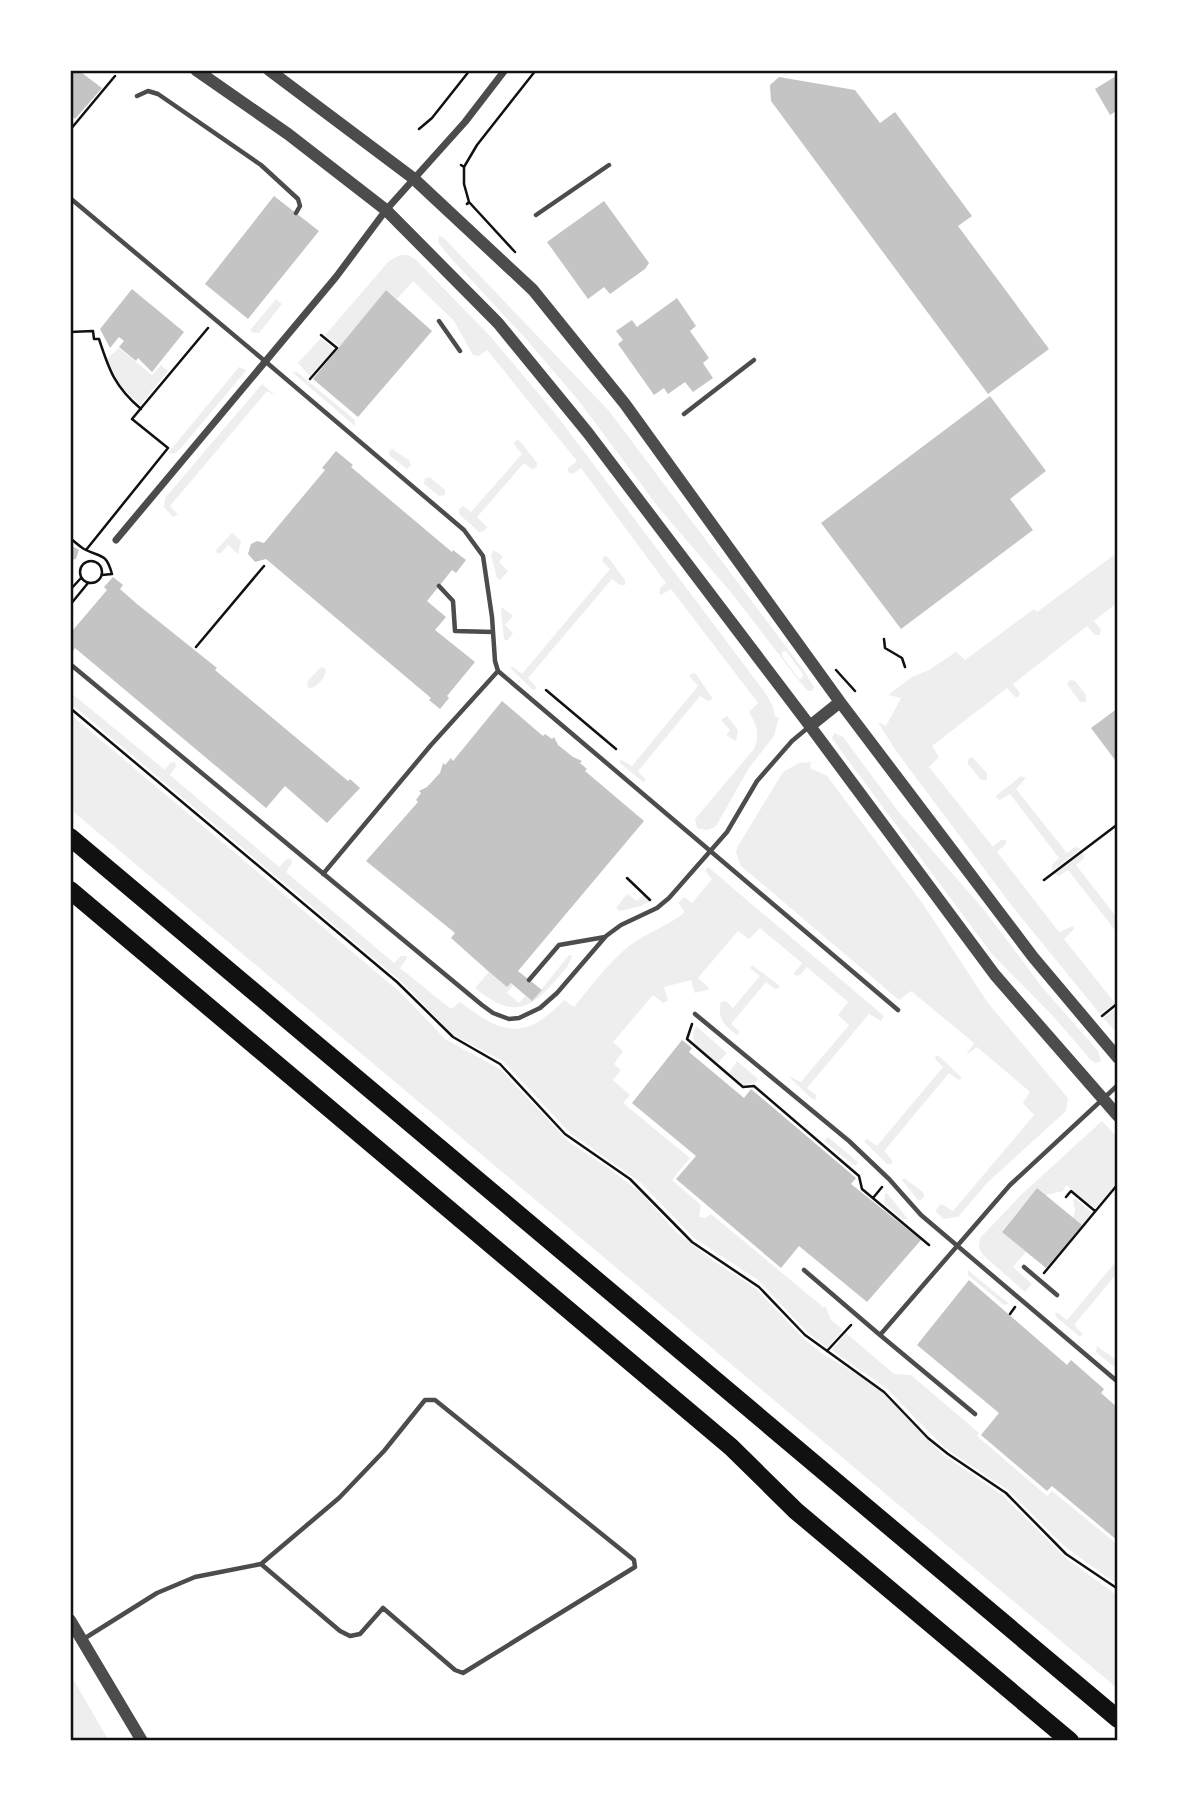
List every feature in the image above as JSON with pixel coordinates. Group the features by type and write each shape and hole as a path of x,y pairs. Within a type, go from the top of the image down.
{"highway":[{"path":"70,837 1118,1719"},
{"path":"70,890 720,1438 796,1511 1070,1741"}],"street":[{"path":"196,70 288,134 386,210 498,323 588,433 995,975 1118,1116"},
{"path":"269,70 413,178 533,290 625,404 840,702 1033,957 1118,1058"},
{"path":"116,540 336,277 386,210 464,122 505,70"},
{"path":"810,726 840,702"},
{"path":"70,1620 142,1741"}],"lane":[{"path":"137,96 148,91 158,94 261,165 298,199 300,206 296,213"},
{"path":"536,215 609,165"},
{"path":"70,198 464,530 483,556 498,671 898,1010"},
{"path":"439,321 460,351"},
{"path":"684,414 754,360"},
{"path":"439,586 453,601 455,631 493,632"},
{"path":"70,664 482,1005 493,1013 509,1018 519,1018 540,1008 557,993 606,936 621,925 657,908 669,898 727,832 757,781 792,741 810,726"},
{"path":"323,874 431,745 498,671"},
{"path":"529,980 559,945 606,936"},
{"path":"695,1014 849,1141 889,1179 913,1208 1118,1382"},
{"path":"880,1335 1010,1185 1118,1084"},
{"path":"1024,1267 1057,1295"},
{"path":"804,1270 975,1414"},
{"path":"82,1640 158,1593 195,1577 261,1564 340,1498 384,1451 425,1400 435,1400 635,1560 635,1567 463,1673 455,1670 383,1608 360,1634 350,1636 261,1564"}],"path":[{"path":"419,129 432,118 470,70"},
{"path":"469,202 463,166 536,70"},
{"path":"70,130 116,76"},
{"path":"70,332 93,331 94,339 99,339 109,372 126,396 141,409"},
{"path":"86,550 168,449 132,419 206,331"},
{"path":"310,379 337,348 321,335"},
{"path":"70,538 86,550 100,554 108,561 112,574 102,575 95,583 88,583 81,578"},
{"path":"70,590 81,578 81,567 90,561 99,565 102,575"},
{"path":"196,647 264,566"},
{"path":"70,605 88,583"},
{"path":"884,639 885,648 902,658 905,667"},
{"path":"546,691 616,749"},
{"path":"70,708 397,982 453,1037 500,1064 565,1134 630,1179 692,1242 759,1287 805,1335 884,1392 928,1438 948,1454 1006,1493 1066,1554 1118,1589"},
{"path":"594,741 599,735"},
{"path":"1044,880 1118,824"},
{"path":"626,878 657,908"},
{"path":"1103,1015 1118,1003"},
{"path":"695,1014 687,1039 743,1087 754,1086 825,1145 859,1176 862,1189 929,1245"},
{"path":"873,1198 889,1179"},
{"path":"1039,1279 1118,1184"},
{"path":"1066,1197 1071,1191 1095,1211"},
{"path":"1010,1314 1020,1301"},
{"path":"827,1351 858,1316"}],"shaded area":[{"path":"439,236 443,237 609,411 805,672 814,687 812,691 808,691 800,682 734,596 659,508 578,400 438,242","holes":["786,651 803,674 802,679 799,679 782,656 782,652"]},
{"path":"400,255 408,255 416,260 491,337 558,417 766,694 775,717 779,717 774,736 749,768 714,828 697,828 695,819 754,749 757,730 749,712 758,703 671,589 661,595 659,593 666,583 581,468 573,474 568,472 568,468 577,461 487,350 479,356 473,355 454,321 413,281 397,299 386,290 340,347 325,335 389,261"},
{"path":"276,299 282,304 259,333 251,332 251,329"},
{"path":"321,338 334,349 310,376 298,363"},
{"path":"119,348 152,375 161,365 168,371 140,405 120,385 107,359"},
{"path":"239,367 246,370 244,373 181,448 174,454 168,453"},
{"path":"292,372 297,372 355,420 355,426"},
{"path":"262,384 276,396 267,391 170,506 178,515 173,517 164,507 165,498"},
{"path":"516,440 520,441 537,463 537,467 532,469 524,463 477,517 487,527 479,532 459,514 459,509 463,506 471,512 522,454 514,444"},
{"path":"392,449 409,460 411,466 407,469 390,456 389,451"},
{"path":"430,477 445,490 445,495 439,496 424,484 425,478"},
{"path":"232,533 241,541 238,554 228,545 221,553 217,553 216,550"},
{"path":"493,550 503,556 499,562 508,571 500,580 497,578 491,555"},
{"path":"1118,552 1118,602 1094,621 1101,630 1100,635 1095,635 1087,626 1013,684 1020,693 1018,697 1007,688 932,746 939,757 929,767 993,847 1001,840 1006,840 1006,844 997,852 1059,932 1073,926 1074,929 1064,939 1115,1003 1100,1014 1012,906 896,751 878,722 886,726 901,698 888,695 912,677 929,670 956,652 965,660 1034,609 1037,612"},
{"path":"604,556 608,557 625,580 625,585 612,579 528,678 537,688 533,690 510,668 513,667 522,674 610,569 602,561"},
{"path":"503,608 513,616 505,625 513,633 507,641 504,639"},
{"path":"321,667 326,669 322,679 314,687 308,688 307,682"},
{"path":"693,673 713,699 708,701 700,696 638,771 646,780 643,782 620,763 620,759 632,766 698,686 689,676"},
{"path":"1070,680 1075,681 1086,695 1086,702 1080,702 1067,684"},
{"path":"70,692 165,770 170,763 175,762 176,766 170,775 279,867 287,859 291,859 292,863 286,872 394,963 401,956 406,956 400,968 451,1009 460,1002 501,1027 525,1028 537,1023 564,1000 574,1007 606,968 629,946 685,912 678,903 684,897 692,903 712,879 705,871 708,867 884,1016 881,1021 869,1014 807,1088 817,1096 815,1100 812,1099 788,1076 801,1082 849,1025 838,1015 848,1002 807,967 800,975 795,976 794,973 802,963 760,928 749,939 738,931 698,978 710,989 695,993 691,980 664,987 668,1001 663,1003 653,995 613,1042 623,1051 614,1064 621,1070 613,1080 630,1095 623,1103 690,1158 672,1180 701,1205 699,1217 705,1218 711,1214 826,1307 831,1320 843,1330 827,1348 808,1333 758,1280 694,1238 640,1182 569,1132 503,1061 453,1035 403,983 70,703"},
{"path":"70,714 401,993 445,1039 500,1069 569,1142 641,1193 676,1232 756,1289 820,1352 877,1387 942,1454 1002,1495 1067,1559 1118,1596 1118,1689 70,809"},
{"path":"727,716 738,730 736,741 726,735 730,730 721,720"},
{"path":"834,733 843,737 898,811 985,911 1042,987 1098,1051 1101,1061 1095,1063 1090,1059 1052,1015 992,954 836,744 832,738"},
{"path":"972,757 987,773 987,780 981,780 968,764 968,759"},
{"path":"811,762 810,768 827,776 923,904 988,1003 1068,1098 1066,1111 988,1182 958,1217 944,1219 935,1211 941,1204 953,1211 1034,1115 1023,1103 1030,1092 977,1047 966,1055 974,1043 911,991 899,1000 741,866 736,852 738,846 783,772 799,763"},
{"path":"1021,776 1026,778 1016,789 1067,853 1075,847 1081,849 1052,871 1052,865 1059,858 1010,794 1000,800 996,798"},
{"path":"1083,852 1084,858 1076,865 1118,919 1118,934 1068,870 1059,876 1054,874"},
{"path":"627,894 637,901 643,895 650,901 620,911 616,908"},
{"path":"569,955 572,955 571,959 562,973 544,993 535,1000 526,1005 517,1007 497,1003 475,988 489,972 507,987 511,983 513,985 507,993 519,1003 525,996 532,1001"},
{"path":"752,965 779,985 779,988 775,989 766,982 731,1024 740,1032 737,1035 723,1021 720,1013 721,1002 726,1001 733,1008 760,976 750,968"},
{"path":"1118,1007 1118,1034 1103,1018"},
{"path":"696,1026 727,1053 718,1063 702,1053 695,1044 693,1039"},
{"path":"935,1056 939,1056 962,1078 959,1080 949,1073 884,1151 892,1160 892,1164 887,1164 864,1141 867,1139 877,1146 943,1067"},
{"path":"737,1061 758,1079 755,1083 744,1085 729,1073"},
{"path":"1102,1121 1118,1138 1118,1182 1095,1208 1066,1185 1063,1191 1045,1195 1037,1188 1002,1231 1026,1252 1013,1267 1032,1284 1025,1292 982,1254 979,1247 980,1238 1022,1194"},
{"path":"828,1137 858,1162 856,1165 824,1141"},
{"path":"904,1178 923,1192 924,1197 921,1200 918,1200 902,1180"},
{"path":"885,1193 908,1219 902,1219 884,1203"},
{"path":"1073,1199 1092,1213 1082,1225 1073,1218"},
{"path":"1118,1259 1118,1272 1074,1325 1083,1334 1080,1337 1056,1317 1055,1313 1067,1320"},
{"path":"968,1270 1009,1304 1004,1305 968,1275"},
{"path":"846,1333 894,1374 911,1375 1047,1496 1052,1491 1118,1545 1118,1585 1064,1546 1008,1490 945,1448 886,1388 832,1350"},
{"path":"1097,1346 1116,1360 1117,1366 1113,1366 1096,1352"},
{"path":"70,1674 109,1741 70,1741"}],"building":[{"path":"70,70 78,70 102,88 75,119 73,117 70,120"},
{"path":"1116,76 1118,110 1110,115 1095,89"},
{"path":"779,77 855,90 880,123 895,112 972,216 958,226 1049,349 988,394 771,101 770,85"},
{"path":"274,196 319,231 248,319 205,284"},
{"path":"604,201 649,263 645,269 610,294 604,287 588,299 547,242"},
{"path":"132,289 184,332 152,372 138,358 136,361 119,347 124,341 119,337 110,348 100,329"},
{"path":"386,290 432,331 358,417 313,379"},
{"path":"677,298 696,326 690,331 709,358 703,363 713,378 693,392 685,382 668,394 664,388 654,395 618,344 623,340 616,331 632,320 637,327"},
{"path":"990,396 1046,471 1010,499 1033,530 901,629 821,523"},
{"path":"336,451 353,465 351,467 452,552 453,550 466,560 456,573 452,570 427,601 446,617 435,630 475,662 447,696 449,698 440,709 429,700 431,698 266,559 255,562 248,554 251,544 257,541 264,543 325,470 322,468"},
{"path":"70,545 79,550 76,559 70,560"},
{"path":"113,577 123,585 120,589 137,604 217,668 215,670 348,781 350,779 360,788 327,823 285,786 266,808 75,648 73,651 70,648 70,627 73,630 107,590 104,587"},
{"path":"502,701 543,736 545,734 552,739 554,737 558,745 582,761 580,763 587,769 585,771 644,821 518,971 542,990 532,1001 511,983 507,987 488,971 451,938 455,933 366,861 418,802 416,800 421,793 419,791 427,787 440,773 443,763 445,765 451,758 453,761"},
{"path":"1118,708 1118,764 1091,728"},
{"path":"682,1040 692,1048 689,1052 744,1098 751,1089 856,1178 851,1184 921,1240 867,1302 799,1246 781,1268 676,1179 696,1156 632,1103"},
{"path":"1037,1188 1082,1225 1046,1268 1002,1232"},
{"path":"969,1280 1067,1365 1071,1360 1104,1389 1101,1393 1118,1408 1118,1541 1052,1486 1047,1491 981,1435 999,1413 917,1345"}]}
